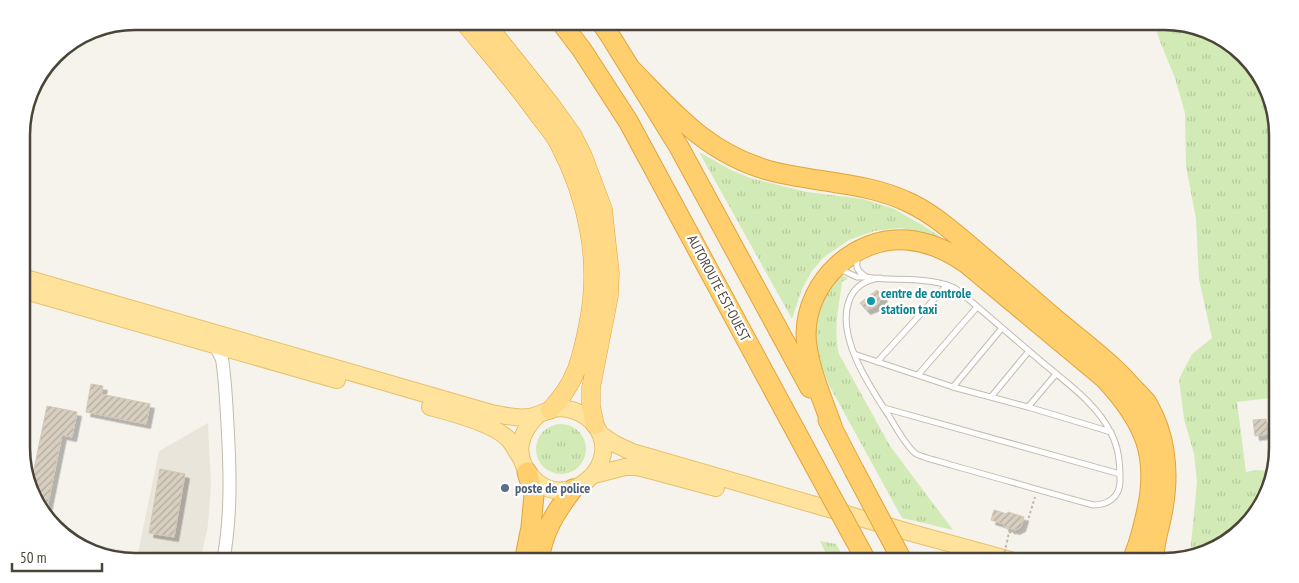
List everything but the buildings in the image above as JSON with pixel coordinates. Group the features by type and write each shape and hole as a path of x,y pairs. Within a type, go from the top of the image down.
{"highway":[{"path":"470,30 532,105 559,143 585,207 591,238 593,280 591,311 583,347 571,382 560,399 544,412"},
{"path":"491,30 551,104 573,136 583,156 603,209 610,273 609,296 591,388 591,406 597,430"},
{"name":"AUTOROUTE EST-OUEST","path":"567,30 628,120 862,553"},
{"path":"606,30 679,147 898,553"},
{"path":"631,70 691,130 731,156 768,170 882,192 910,203 932,216 1121,374 1146,402 1156,424 1164,450 1166,493 1154,553"},
{"path":"834,432 808,350 806,332 808,315 814,298 826,278 838,264 862,249 895,240 908,240 933,246 956,256 989,282 1105,379 1133,413 1142,430 1152,474 1150,499 1143,531 1136,553"},
{"path":"525,466 534,495 531,528 526,553"},
{"path":"541,553 543,542 554,515 573,489"}],"main road":[{"path":"30,279 477,409 518,417 529,417 562,408 575,410 586,416 597,430 615,444 632,452 985,553"},
{"path":"30,292 481,423 510,440 536,482 548,488 560,490 573,489 585,484 594,474 602,455 602,444 597,430"},
{"path":"525,466 520,448 523,435 529,424 544,412"},
{"path":"594,474 625,467 649,470 945,553"}],"street":[{"path":"211,344 221,355 223,365 228,432 230,478 228,525 224,553"},
{"path":"223,365 230,356 241,352"}],"lane":[{"path":"862,249 858,256 856,267 859,272 866,276"},
{"path":"826,278 844,270 857,277 866,276 932,282 953,287 1093,407 1106,424 1111,432 1120,459 1120,485 1112,500 1102,505 1093,506 916,454 884,408 854,354 847,334 845,324 847,306 852,293 864,282 880,278"},
{"path":"878,362 947,285"},
{"path":"918,375 977,307"},
{"path":"953,387 1002,328"},
{"path":"991,397 1029,351"},
{"path":"854,354 953,387 1111,432"},
{"path":"1028,407 1056,374"},
{"path":"884,408 1120,474"}],"path":[{"path":"1004,553 1009,532 1018,534 1026,530 1037,490"}],"shaded area":[{"path":"208,423 211,485 208,525 202,553 138,553 159,451"},
{"path":"94,544 138,553 114,551"}],"green space":[{"path":"1156,30 1185,32 1217,44 1228,52 1255,82 1265,108 1269,135 1269,398 1237,402 1246,472 1266,471 1255,501 1238,522 1223,535 1211,542 1191,549 1197,482 1194,454 1184,419 1179,379 1192,354 1212,338 1199,279 1196,219 1186,166 1185,113 1175,78"},
{"path":"699,152 750,178 807,192 863,199 894,209 950,243 925,233 901,228 874,231 849,240 824,257 812,271 802,289 792,319"},
{"path":"842,276 848,278 842,282 838,309 837,345 839,354 890,446 953,530 902,518 829,385 818,356 814,335 817,317 824,299 833,283"},
{"path":"556,424 566,424 579,431 586,444 586,454 579,467 566,474 556,474 547,470 540,463 536,454 536,444 540,435 547,428"},
{"path":"820,541 836,544 841,553 826,553"}],"place":[{"name":"centre de controle station taxi","path":"871,301"},
{"name":"poste de police","path":"505,488"}]}
